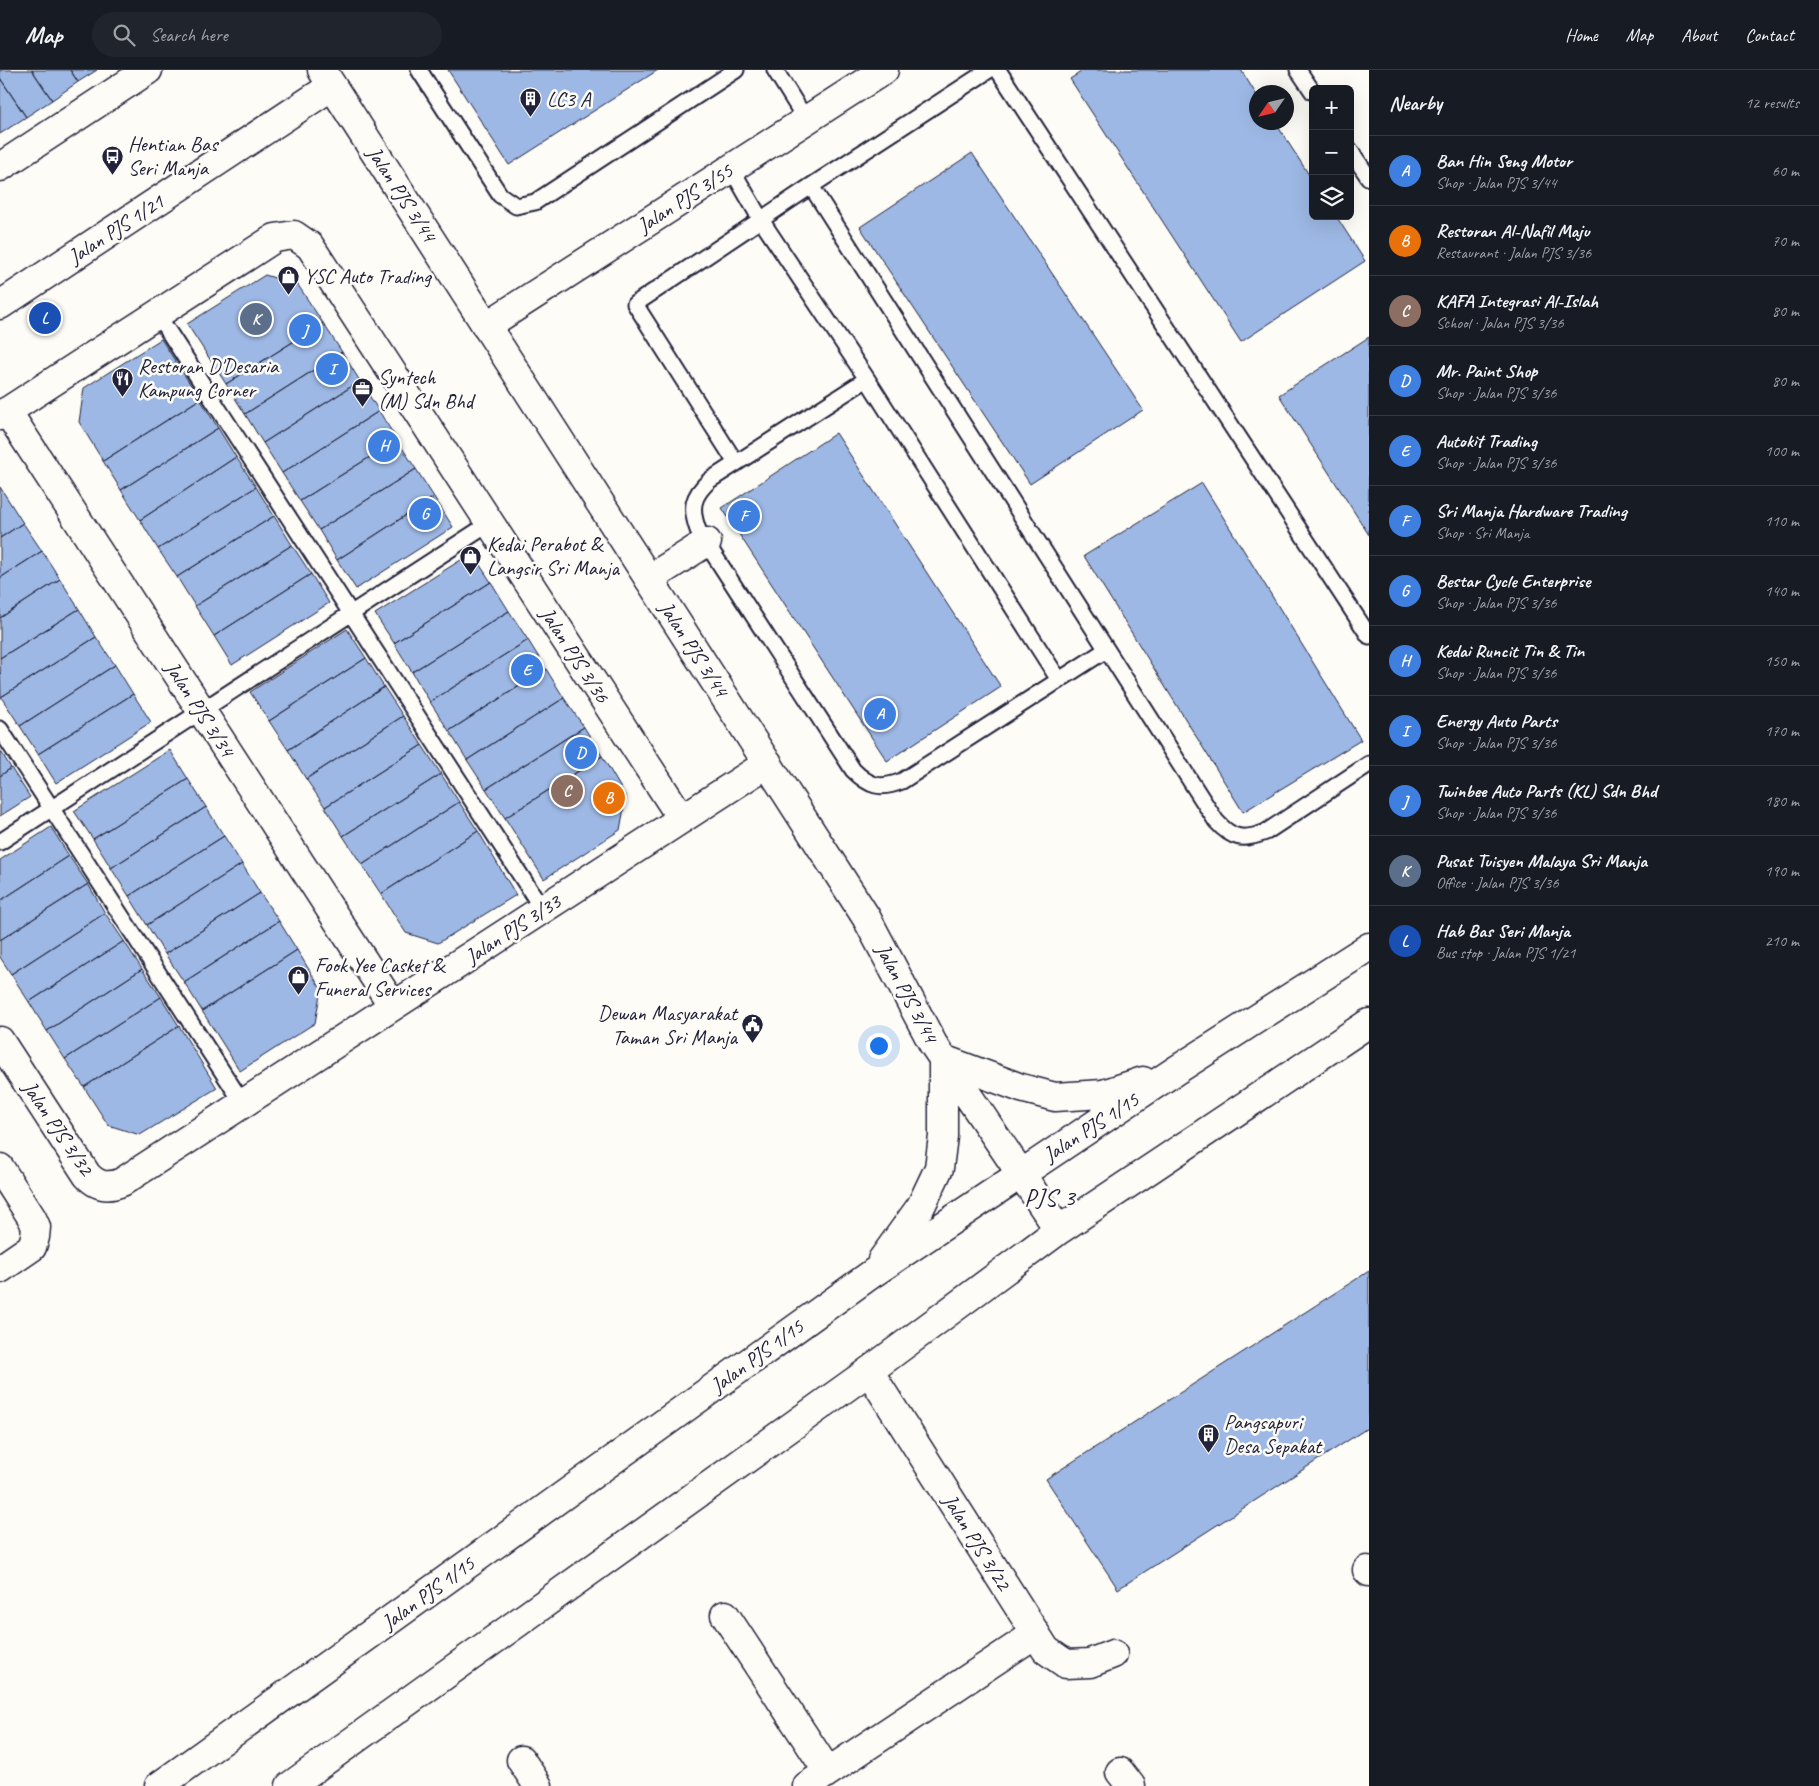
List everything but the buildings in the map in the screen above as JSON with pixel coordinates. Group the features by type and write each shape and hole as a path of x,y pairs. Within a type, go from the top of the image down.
{"street":[{"path":"0,167 148,70"},
{"name":"Jalan PJS 3/55","path":"486,326 884,70"},
{"name":"Jalan PJS 1/21","path":"0,305 327,78"},
{"name":"Jalan PJS 3/44","path":"327,78 866,917 933,1044 1060,1230"},
{"name":"Jalan PJS 3/36","path":"4,414 274,238 294,235 310,246 682,819"},
{"name":"Jalan PJS 3/34","path":"4,414 201,710 393,1006"},
{"path":"649,579 707,542"},
{"name":"Jalan PJS 3/33","path":"131,1176 244,1105 393,1006 768,764"},
{"name":"Jalan PJS 1/15","path":"159,1786 873,1273 1175,1071 1369,947"},
{"path":"290,1786 869,1371 1060,1230 1369,1023"},
{"name":"Jalan PJS 3/32","path":"0,1041 87,1175 94,1182 103,1186 113,1186 131,1176"},
{"path":"873,1273 921,1206 939,1168 943,1136 943,1059 1021,1088 1055,1097 1103,1094 1175,1071"},
{"path":"0,1168 36,1227 32,1247 0,1269"},
{"name":"Jalan PJS 3/22","path":"869,1371 1046,1650 1066,1664 1090,1663 1113,1654"},
{"path":"725,1615 818,1779 1035,1634"},
{"path":"521,1760 538,1786"}],"lane":[{"path":"419,70 500,195 516,206 535,202 736,70"},
{"path":"775,70 806,120"},
{"path":"736,463 635,304 989,70"},
{"path":"998,70 1369,636"},
{"path":"1298,70 1309,86"},
{"path":"1354,156 1369,178"},
{"path":"731,168 761,220 866,379 1059,680"},
{"path":"811,186 1106,650 1216,821 1226,832 1239,837 1252,837 1266,832 1369,764"},
{"path":"157,314 543,910"},
{"path":"866,379 710,480 699,489 694,502 693,516 698,530 853,770 862,780 875,786 889,786 902,780 1106,650"},
{"path":"0,842 490,523"},
{"path":"0,729 244,1105"}],"place":[{"name":"LC3 A","path":"531,118"},
{"name":"Hentian Bas Seri Manja","path":"112,175"},
{"name":"YSC Auto Trading","path":"288,295"},
{"name":"Hab Bas Seri Manja","path":"45,318"},
{"name":"Pusat Tuisyen Malaya Sri Manja","path":"256,319"},
{"name":"Twinbee Auto Parts (KL) Sdn Bhd","path":"305,330"},
{"name":"Energy Auto Parts","path":"332,369"},
{"name":"Restoran D'Desaria Kampung Corner","path":"122,397"},
{"name":"Syntech (M) Sdn Bhd","path":"362,408"},
{"name":"Kedai Runcit Tin & Tin","path":"384,446"},
{"name":"Bestar Cycle Enterprise","path":"425,514"},
{"name":"Sri Manja Hardware Trading","path":"744,516"},
{"name":"Kedai Perabot & Langsir Sri Manja","path":"471,575"},
{"name":"Autokit Trading","path":"527,670"},
{"name":"Ban Hin Seng Motor","path":"880,714"},
{"name":"Mr. Paint Shop","path":"581,753"},
{"name":"KAFA Integrasi Al-Islah","path":"567,791"},
{"name":"Restoran Al-Nafil Maju","path":"609,798"},
{"name":"Fook Yee Casket & Funeral Services","path":"299,996"},
{"name":"Dewan Masyarakat Taman Sri Manja","path":"753,1044"},
{"name":"Pangsapuri Desa Sepakat","path":"1208,1453"}],"district":[{"name":"PJS 3","path":"1050,1197"}]}
